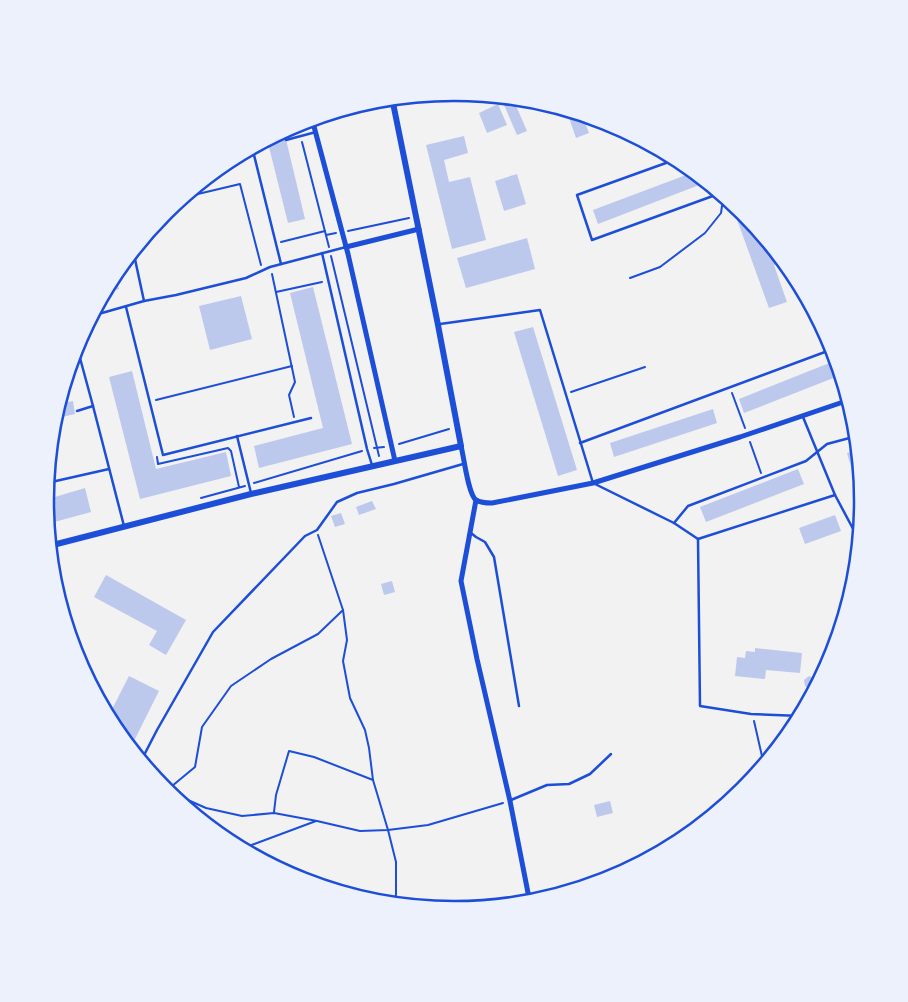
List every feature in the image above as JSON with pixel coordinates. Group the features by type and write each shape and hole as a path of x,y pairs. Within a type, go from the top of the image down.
{"street":[{"path":"393,105 461,446 471,492 476,500 461,581 510,801 528,895"},
{"path":"314,126 346,247 395,461"},
{"path":"346,247 418,229"},
{"path":"476,500 492,503 593,483 748,435 842,402"},
{"path":"56,544 242,496 461,446"}],"lane":[{"path":"286,140 316,132"},
{"path":"254,154 281,264"},
{"path":"667,162 577,195 592,240 713,196"},
{"path":"101,313 246,278 270,267 346,247"},
{"path":"322,253 372,466"},
{"path":"135,259 144,301"},
{"path":"126,307 163,455 311,418"},
{"path":"438,325 540,310 593,483 674,523 698,539"},
{"path":"580,443 825,352"},
{"path":"80,358 124,527"},
{"path":"77,411 94,406"},
{"path":"802,416 835,495 853,529"},
{"path":"237,436 251,494"},
{"path":"674,523 688,506 806,461 827,444 849,438"},
{"path":"144,755 213,632 305,536 317,530 337,502 357,493 465,463"},
{"path":"55,481 108,469"},
{"path":"698,539 835,495"},
{"path":"470,532 486,542 494,558 518,706"},
{"path":"698,539 700,706 752,714 792,716"},
{"path":"510,801 548,785 569,784 590,774 611,754"}],"path":[{"path":"300,131 381,464"},
{"path":"197,194 240,184 262,270"},
{"path":"630,278 660,267 705,233 720,213 722,204"},
{"path":"326,235 409,218"},
{"path":"275,244 325,232"},
{"path":"270,267 295,382 289,395 293,412"},
{"path":"276,292 328,280"},
{"path":"150,402 292,366"},
{"path":"565,394 644,367"},
{"path":"730,387 763,477"},
{"path":"156,455 158,464 228,448 231,451 242,496"},
{"path":"317,530 343,610 347,640 343,661 350,698 365,730 370,748 373,780 396,862 396,897"},
{"path":"173,786 195,767 202,727 231,686 271,659 318,634 343,610"},
{"path":"752,714 762,757"},
{"path":"274,813 276,795 289,751 314,757 373,780"},
{"path":"186,799 206,808 242,816 274,813 360,831 428,825 510,801"},
{"path":"250,846 317,821"}],"building":[{"path":"498,104 507,125 487,133 479,113"},
{"path":"504,105 516,106 527,131 517,135"},
{"path":"569,117 585,123 589,133 576,138"},
{"path":"464,136 468,153 444,160 449,182 470,177 486,240 452,249 426,145"},
{"path":"286,138 305,219 288,223 269,146"},
{"path":"517,174 526,204 504,211 495,181"},
{"path":"686,175 700,185 598,224 593,210"},
{"path":"736,217 777,264 774,265 787,302 769,308"},
{"path":"527,238 535,269 466,288 457,258"},
{"path":"313,287 352,444 259,468 254,446 323,428 290,293"},
{"path":"241,296 252,339 210,350 199,306"},
{"path":"533,327 577,470 558,476 514,332"},
{"path":"830,363 835,377 744,413 739,399"},
{"path":"132,371 156,469 226,452 231,476 140,499 109,377"},
{"path":"73,401 75,414 62,417 66,402"},
{"path":"713,409 717,423 614,457 610,443"},
{"path":"851,452 853,474 847,453"},
{"path":"798,469 804,484 706,522 700,507"},
{"path":"85,488 91,512 55,522 54,497"},
{"path":"372,501 376,509 359,515 356,507"},
{"path":"341,513 345,524 335,527 331,516"},
{"path":"835,515 841,531 805,544 799,528"},
{"path":"106,575 186,620 166,655 149,645 157,631 94,597"},
{"path":"392,581 395,592 384,595 381,584"},
{"path":"755,648 802,653 800,673 766,670 765,679 735,676 737,657 745,658 746,651 755,652"},
{"path":"129,676 159,691 134,742 112,709"},
{"path":"809,676 813,678 808,687 805,686 804,680"},
{"path":"610,801 613,813 597,817 594,805"}]}
